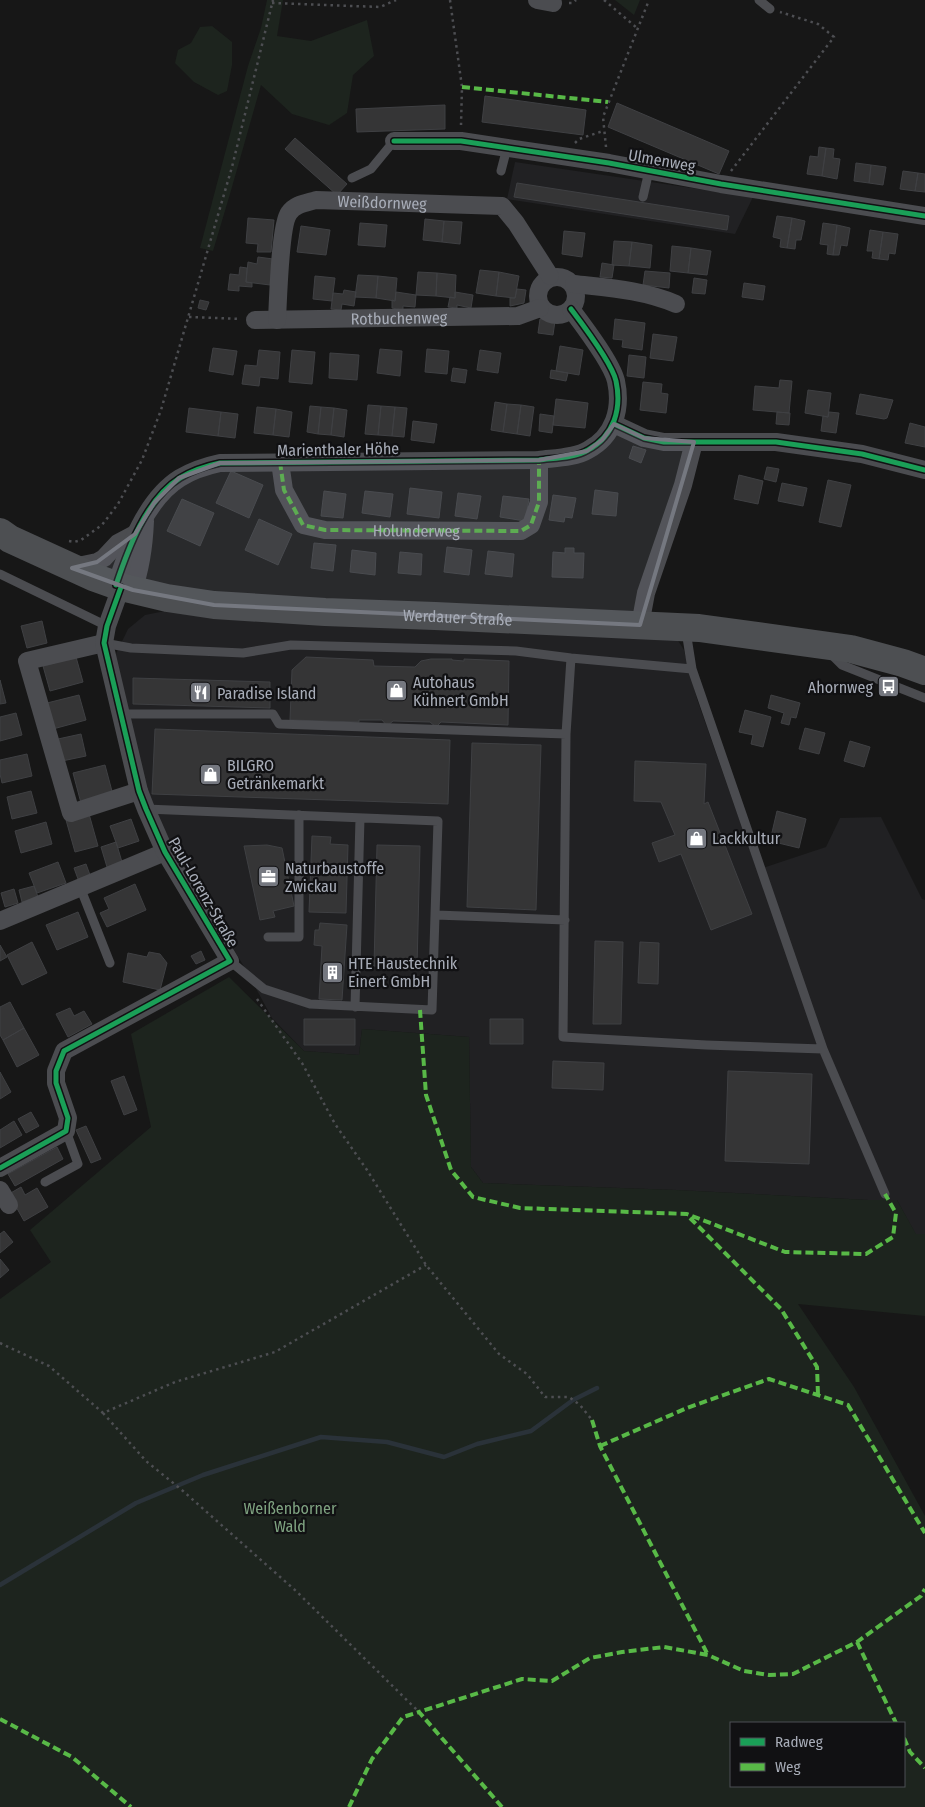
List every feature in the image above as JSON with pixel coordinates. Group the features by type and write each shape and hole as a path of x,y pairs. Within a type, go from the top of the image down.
{"main road":[{"name":"Werdauer Straße","path":"3,539 123,587 168,598 214,604 297,610 685,627 851,649 925,671"}],"street":[{"name":"Ulmenweg","path":"394,141 461,141 609,163 720,184 925,216"},
{"name":"Weißdornweg","path":"277,320 283,234 288,214 298,205 316,200 502,206 516,223 550,276"},
{"path":"574,284 575,302 565,314 556,316 540,308 538,295 543,282 550,276 566,278 574,284 656,296 676,304"},
{"name":"Rotbuchenweg","path":"255,320 518,316 540,308"},
{"path":"571,309 607,362 616,380 618,409 614,424 644,438 664,442 776,442 862,454 925,470"},
{"name":"Marienthaler Höhe","path":"123,587 128,548 154,503 179,478 197,469 220,463 539,460 587,451 602,440 614,424"},
{"path":"640,625 646,593 684,485 694,442"},
{"name":"Holunderweg","path":"280,462 284,490 303,525 325,530 521,531 531,525 539,502 539,460"},
{"path":"139,791 71,813 27,661 106,635 123,587 139,573 145,518"},
{"name":"Marienthaler Höhe","path":"72,568 97,562 118,543 135,534"},
{"name":"Paul-Lorenz-Straße","path":"66,1131 68,1118 56,1083 56,1071 64,1051 230,961 165,852 139,791 121,714 106,635"},
{"name":"Paul-Lorenz-Straße","path":"0,921 165,852"},
{"path":"0,1168 66,1131"}],"lane":[{"path":"759,0 770,9"},
{"path":"352,178 371,169 394,141"},
{"path":"501,171 507,148"},
{"path":"643,197 649,171"},
{"path":"0,574 131,648 243,653 291,645 516,651 692,669"},
{"path":"685,627 692,669 823,1049 885,1194"},
{"path":"820,644 842,665 925,698"},
{"path":"571,658 566,734 563,1037 823,1049"},
{"path":"121,714 273,714 279,724 566,734"},
{"path":"146,809 438,821 432,1010 310,1004 264,988 230,961"},
{"path":"268,937 299,937 299,816"},
{"path":"355,1007 360,818"},
{"path":"80,887 110,963"},
{"path":"436,915 565,920"},
{"path":"45,1182 78,1164 66,1131"}],"path":[{"path":"66,541 74,542 81,540 102,525 118,504 142,460 189,317 232,167 273,1 380,7 396,0"},
{"path":"450,0 462,87 461,141"},
{"path":"604,0 637,28"},
{"path":"609,163 603,132 603,117 649,0"},
{"path":"720,184 834,37 818,24 770,9"},
{"path":"189,317 255,320"},
{"path":"252,992 302,1063 335,1124 367,1170 426,1265 499,1354 527,1374 545,1397 569,1397 580,1405 592,1420"},
{"path":"103,1413 175,1382 275,1352 426,1265"},
{"path":"0,1343 49,1366 103,1413 146,1461 183,1491 296,1591 419,1712"}],"highlighted area":[{"path":"614,424 644,438 694,442 640,625 214,605 133,590 72,568 97,562 135,534 154,503 179,478 220,463 539,460 587,451 602,440"}],"shaded area":[{"path":"515,162 753,197 735,234 507,199"},
{"path":"165,611 219,619 675,636 684,650 697,699 757,870 826,847 840,818 881,817 922,899 925,900 925,1234 916,1235 897,1200 483,1183 471,1167 469,1037 362,1029 359,1055 304,1051 272,1018 246,970 164,833 146,786 114,658 128,629 145,615"}],"green space":[{"path":"267,0 283,0 277,36 311,41 367,20 374,56 353,75 347,113 329,125 292,114 261,85 213,251 200,248 248,66 261,28"},
{"path":"615,0 640,0 634,15"},
{"path":"212,26 232,42 232,65 227,91 218,95 194,82 175,63 178,50 191,43 200,27"},
{"name":"Weißenborner Wald","path":"229,977 304,1051 359,1055 362,1029 469,1037 471,1167 483,1183 897,1200 916,1234 925,1234 925,1316 798,1304 854,1387 925,1516 925,1807 0,1807 0,1299 51,1262 30,1230 151,1127 131,1034"}],"building":[{"path":"485,96 586,110 583,135 482,122"},
{"path":"617,103 729,151 719,174 608,127"},
{"path":"445,105 445,129 357,132 356,109"},
{"path":"295,138 347,184 337,195 285,149"},
{"path":"819,147 826,148 822,176 807,174 810,156 818,157"},
{"path":"826,148 834,149 833,158 840,159 837,179 822,176"},
{"path":"856,163 871,165 869,183 854,181"},
{"path":"871,165 886,167 883,185 869,183"},
{"path":"903,171 918,173 915,191 900,189"},
{"path":"918,173 925,174 925,192 915,191"},
{"path":"517,183 729,216 727,230 514,197"},
{"path":"777,216 792,218 787,248 780,247 781,239 773,237"},
{"path":"248,218 274,220 271,252 257,252 258,244 246,243"},
{"path":"792,218 805,221 801,240 796,240 795,249 787,248"},
{"path":"425,219 444,221 442,242 423,240"},
{"path":"444,221 462,222 460,244 442,242"},
{"path":"360,223 387,225 385,247 358,245"},
{"path":"823,223 837,225 833,255 827,254 828,245 820,244"},
{"path":"837,225 850,228 847,246 841,245 839,255 833,255"},
{"path":"301,226 330,230 326,255 297,252"},
{"path":"870,230 883,232 879,259 872,258 873,251 867,251"},
{"path":"564,231 585,233 582,257 562,254"},
{"path":"883,232 898,234 895,254 889,253 888,260 879,259"},
{"path":"614,241 632,242 629,266 612,265"},
{"path":"632,242 652,245 650,268 629,266"},
{"path":"672,246 691,248 688,273 670,271"},
{"path":"691,248 711,251 707,275 688,273"},
{"path":"258,257 273,259 270,285 246,282 248,262 257,264"},
{"path":"602,263 614,265 612,278 600,277"},
{"path":"240,267 247,268 246,282 252,283 252,287 239,286 239,291 228,290 230,274 239,275"},
{"path":"480,270 499,272 496,296 476,293"},
{"path":"645,271 670,273 669,288 643,285"},
{"path":"418,272 437,273 436,296 416,295"},
{"path":"499,272 519,276 515,298 496,296"},
{"path":"437,273 456,275 455,298 436,296"},
{"path":"358,275 378,276 376,298 355,297"},
{"path":"315,276 335,278 332,301 313,299"},
{"path":"378,276 397,278 395,301 376,298"},
{"path":"694,278 707,280 705,294 692,293"},
{"path":"744,283 765,286 763,300 742,297"},
{"path":"517,289 526,290 524,303 510,306 510,298 515,298"},
{"path":"344,290 356,292 354,306 342,304 341,310 331,309 333,293 343,294"},
{"path":"396,292 416,295 415,307 403,306 403,310 392,308 392,300 395,301"},
{"path":"455,292 473,295 471,308 457,305 457,308 448,307 450,297 455,298"},
{"path":"200,300 209,302 206,310 198,308"},
{"path":"540,319 555,321 553,335 538,333"},
{"path":"615,319 645,323 642,350 622,347 623,340 613,339"},
{"path":"653,334 677,337 673,361 650,358"},
{"path":"560,346 583,350 579,375 556,371"},
{"path":"213,348 237,351 233,375 209,371"},
{"path":"380,349 402,351 400,376 377,373"},
{"path":"427,349 449,351 447,374 425,372"},
{"path":"259,350 280,352 278,379 260,377 259,386 242,384 245,365 257,366"},
{"path":"292,350 315,352 312,384 289,382"},
{"path":"480,350 501,353 498,373 477,370"},
{"path":"330,353 359,355 357,380 329,378"},
{"path":"629,355 646,357 644,378 627,376"},
{"path":"453,368 467,370 465,383 451,381"},
{"path":"551,370 568,373 566,381 550,378"},
{"path":"780,380 792,381 789,413 753,410 755,386 779,388"},
{"path":"643,382 662,384 661,393 668,394 666,413 640,410"},
{"path":"808,390 831,393 828,417 805,413"},
{"path":"860,394 893,400 887,418 856,414"},
{"path":"556,399 588,403 585,428 553,425"},
{"path":"495,402 507,404 503,432 491,430"},
{"path":"507,404 521,405 517,434 503,432"},
{"path":"368,405 381,406 378,435 365,434"},
{"path":"521,405 534,407 530,436 517,434"},
{"path":"310,406 321,407 318,434 307,432"},
{"path":"381,406 395,407 392,436 378,435"},
{"path":"257,407 276,409 273,435 254,433"},
{"path":"321,407 334,408 331,435 318,434"},
{"path":"395,407 407,408 404,437 392,436"},
{"path":"189,408 221,412 218,436 186,432"},
{"path":"334,408 347,410 344,437 331,435"},
{"path":"276,409 292,412 289,437 273,435"},
{"path":"221,412 238,414 235,438 218,436"},
{"path":"777,412 790,413 789,425 776,424"},
{"path":"829,412 839,413 836,433 821,431 823,416 828,417"},
{"path":"540,414 554,416 552,433 539,431"},
{"path":"413,421 437,424 434,443 411,440"},
{"path":"910,423 925,427 925,447 905,443"},
{"path":"633,446 646,450 641,463 629,458"},
{"path":"767,467 779,469 776,482 764,479"},
{"path":"231,471 263,485 249,518 216,503"},
{"path":"739,475 763,481 758,504 734,499"},
{"path":"828,480 851,485 841,527 819,522"},
{"path":"782,483 807,488 803,506 778,501"},
{"path":"410,488 442,492 439,518 407,514"},
{"path":"595,490 618,493 616,516 592,514"},
{"path":"324,491 346,494 343,518 321,516"},
{"path":"365,491 393,494 390,517 362,513"},
{"path":"458,493 481,496 477,519 455,516"},
{"path":"553,495 576,498 572,518 565,517 564,522 549,520"},
{"path":"503,496 529,499 525,521 500,517"},
{"path":"182,499 214,513 200,546 167,531"},
{"path":"259,519 292,534 278,565 245,550"},
{"path":"314,543 336,545 333,571 311,568"},
{"path":"447,547 472,550 469,575 444,572"},
{"path":"565,548 574,548 574,553 584,553 583,578 552,577 553,552 565,553"},
{"path":"352,550 376,553 375,575 350,572"},
{"path":"488,551 514,554 512,577 485,574"},
{"path":"400,552 422,554 421,575 398,573"},
{"path":"42,621 47,643 27,648 21,626"},
{"path":"76,657 83,682 50,691 43,666"},
{"path":"306,657 373,660 374,666 415,667 421,661 431,659 509,661 508,725 441,722 436,727 430,722 393,721 387,726 382,720 359,720 359,722 290,720 292,670"},
{"name":"Paradise Island","path":"133,678 270,682 270,708 133,704"},
{"path":"0,680 6,703 0,704"},
{"path":"79,695 86,720 53,729 47,703"},
{"path":"771,695 800,703 796,718 791,717 789,725 781,723 784,713 768,708"},
{"path":"745,710 771,717 763,747 751,744 753,735 739,732"},
{"path":"16,713 22,735 0,741 0,717"},
{"path":"805,728 825,733 819,754 799,749"},
{"path":"155,729 450,740 448,804 152,794"},
{"path":"81,734 86,756 62,761 58,739"},
{"path":"850,741 870,747 864,767 844,761"},
{"path":"472,743 541,745 536,910 467,907"},
{"path":"27,754 32,776 2,783 0,760"},
{"path":"635,761 706,764 704,804 708,802 752,914 711,930 681,854 659,862 652,843 675,835 661,802 634,801"},
{"path":"105,765 113,795 81,803 73,773"},
{"path":"31,791 37,813 12,819 7,797"},
{"path":"777,811 806,819 799,848 770,841"},
{"path":"89,814 98,846 75,852 66,820"},
{"path":"131,819 139,841 118,848 110,826"},
{"path":"46,822 52,844 21,853 15,831"},
{"path":"312,836 331,837 330,844 348,845 346,913 309,912"},
{"path":"116,842 122,862 107,867 101,847"},
{"name":"Naturbaustoffe Zwickau","path":"267,845 282,848 294,906 273,911 275,917 260,920 244,846"},
{"path":"377,845 420,846 417,967 374,966"},
{"path":"58,862 66,883 37,893 29,873"},
{"path":"86,864 90,875 78,879 74,868"},
{"path":"135,884 146,910 107,927 100,913 109,909 104,898"},
{"path":"34,886 38,897 22,902 19,890"},
{"path":"14,889 18,903 5,907 1,893"},
{"path":"78,912 88,937 57,950 46,925"},
{"name":"HTE Haustechnik Einert GmbH","path":"320,923 347,925 342,1000 319,999 322,946 314,945 315,930 319,930"},
{"path":"595,941 623,942 621,1024 593,1024"},
{"path":"32,942 47,973 22,985 7,955"},
{"path":"640,942 659,943 658,984 638,983"},
{"path":"0,945 7,957 0,961"},
{"path":"201,951 205,960 196,964 191,956"},
{"path":"149,952 160,954 167,963 160,990 123,982 128,953 147,957"},
{"path":"10,1002 24,1028 3,1040 0,1035 0,1007"},
{"path":"70,1008 74,1016 84,1011 92,1024 68,1037 56,1014"},
{"path":"304,1019 355,1019 355,1045 304,1045"},
{"path":"490,1019 523,1019 523,1044 490,1044"},
{"path":"24,1028 39,1055 17,1067 3,1040"},
{"path":"553,1061 604,1063 603,1090 552,1088"},
{"path":"728,1071 812,1074 809,1164 725,1161"},
{"path":"0,1072 11,1092 0,1099"},
{"path":"124,1076 137,1110 124,1115 111,1081"},
{"path":"31,1112 39,1126 26,1133 18,1119"},
{"path":"14,1121 22,1135 0,1148 0,1130"},
{"path":"86,1126 101,1159 91,1163 76,1130"},
{"path":"57,1147 63,1159 15,1186 8,1174"},
{"path":"21,1187 25,1195 37,1188 48,1207 24,1221 9,1194"},
{"path":"4,1231 13,1242 0,1253 0,1234"},
{"path":"0,1259 9,1270 0,1278"}],"waterway":[{"path":"0,1585 136,1503 203,1475 321,1437 387,1442 444,1457 477,1444 531,1431 573,1400 597,1388"}],"marked path":[{"path":"462,87 608,102"},
{"path":"280,462 284,490 303,525 325,530 521,531 531,525 539,502 539,460"},
{"path":"420,1010 426,1095 451,1170 473,1197 520,1208 687,1214 785,1252 866,1254 893,1237 896,1213 885,1194"},
{"path":"690,1218 781,1309 817,1367 818,1395"},
{"path":"600,1446 687,1408 769,1379 848,1405 925,1533"},
{"path":"592,1420 600,1446 708,1655"},
{"path":"502,1807 419,1712 522,1679 552,1681 590,1658 664,1647 708,1655 744,1671 769,1675 793,1674 857,1642 921,1596 925,1589"},
{"path":"857,1642 896,1722"},
{"path":"349,1807 372,1759 403,1717 419,1712"},
{"path":"0,1719 72,1757 131,1807"},
{"path":"905,1740 910,1752 925,1768"}],"cycle path":[{"path":"394,141 461,141 609,163 721,184 925,216"},
{"path":"116,585 126,556 140,526 157,499 180,478 210,465 220,463 539,460 571,456 588,450 597,444 610,429 617,411 618,391 609,364 571,309"},
{"path":"614,424 644,438 664,442 776,442 862,454 925,470"},
{"path":"0,1168 66,1131 68,1118 56,1083 56,1071 64,1051 230,961 165,852 139,791 104,643 107,626 121,587"}],"place":[{"name":"Ahornweg","path":"889,687"},
{"name":"Autohaus Kühnert GmbH","path":"397,691"},
{"name":"Paradise Island","path":"201,693"},
{"name":"BILGRO Getränkemarkt","path":"211,774"},
{"name":"Lackkultur","path":"696,838"},
{"name":"Naturbaustoffe Zwickau","path":"269,877"},
{"name":"HTE Haustechnik Einert GmbH","path":"332,972"}]}
